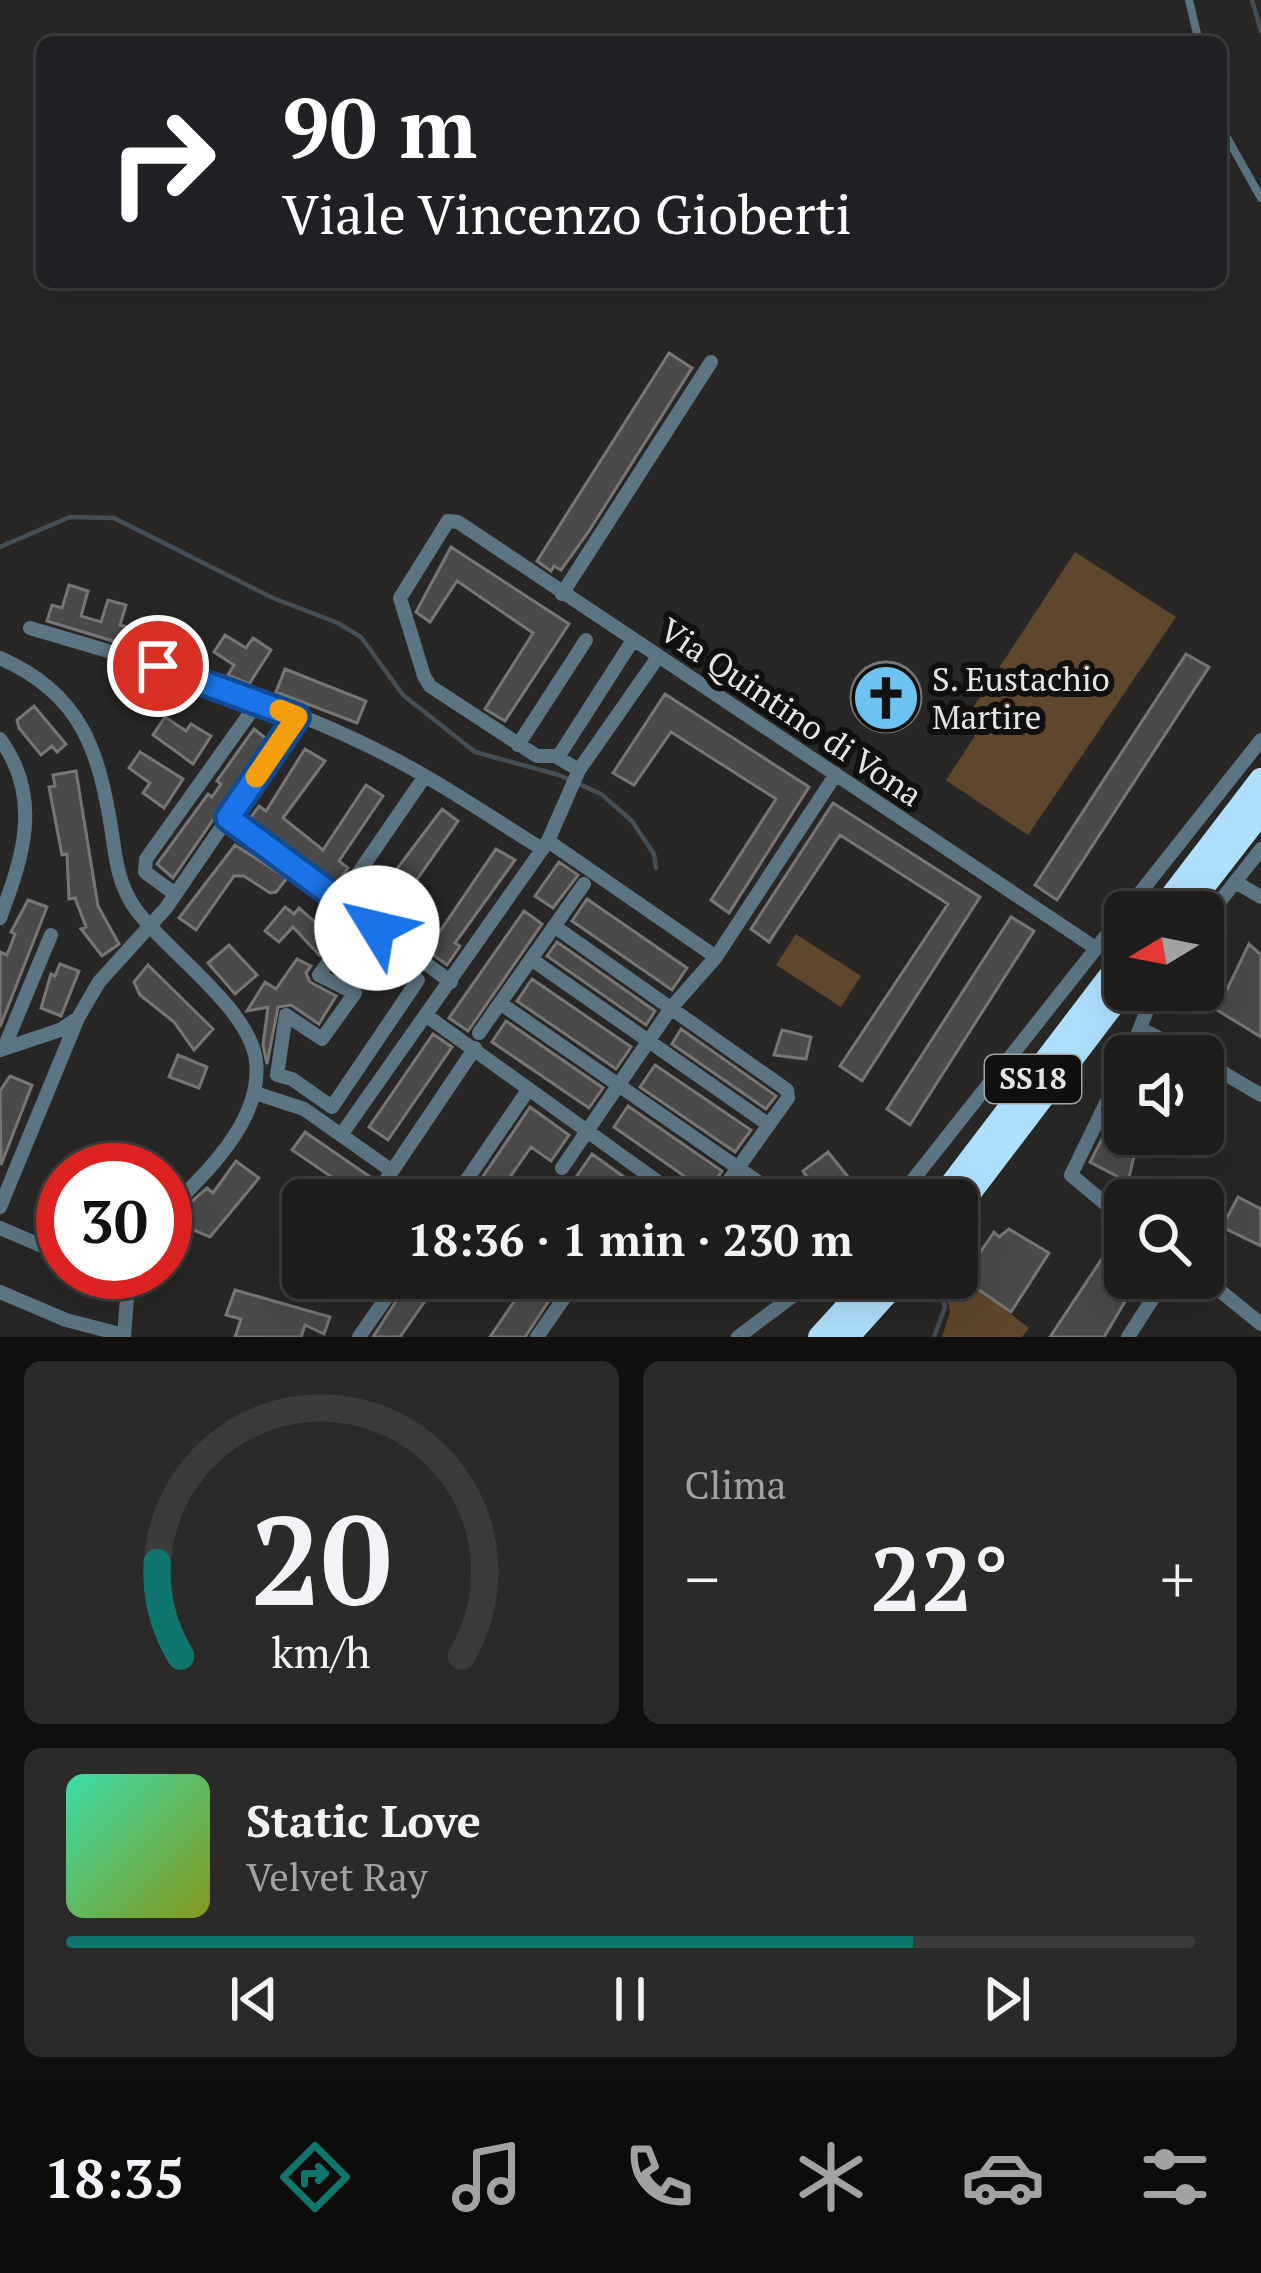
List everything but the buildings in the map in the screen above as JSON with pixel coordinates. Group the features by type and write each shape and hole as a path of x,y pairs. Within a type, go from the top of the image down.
{"highway":[{"path":"1176,891 1261,780"},
{"path":"1199,891 1261,812"},
{"name":"SS18","path":"956,1179 1104,985"},
{"name":"SS18","path":"978,1181 1108,1011"},
{"path":"820,1337 855,1299"},
{"path":"847,1337 881,1299"}],"street":[{"path":"562,594 711,362"},
{"name":"Via Quintino di Vona","path":"518,745 430,686 400,598 448,521 458,522 1094,947"},
{"path":"30,628 258,702 425,776 544,845 716,957"},
{"path":"579,770 558,757 537,756 518,745 586,640"},
{"path":"558,757 633,640"},
{"path":"341,1135 544,845 579,770 658,657"},
{"path":"0,658 33,674 83,727 98,754 117,872 150,928 245,1031 256,1058 248,1114 192,1186"},
{"path":"176,894 145,872 146,859 258,702"},
{"path":"0,1207 79,1018 110,965 150,928 176,894 297,717"},
{"path":"0,739 11,755 27,849 0,917"},
{"path":"913,1179 1261,740"},
{"path":"562,1168 671,1008 716,957 836,774"},
{"path":"341,897 425,776"},
{"path":"228,818 451,982"},
{"path":"1224,898 1261,849"},
{"path":"1237,883 1261,897"},
{"path":"387,1179 500,1003 584,884"},
{"path":"554,926 787,1090 788,1098 730,1179"},
{"path":"2,1049 51,935"},
{"path":"382,952 418,980 332,1107 292,1078 277,1076 286,1015 322,1039 355,993 320,975 335,953 382,952"},
{"path":"532,959 769,1125"},
{"path":"500,1003 754,1179"},
{"path":"1139,1035 1148,1011"},
{"path":"427,1016 477,1040 528,1090 653,1179"},
{"path":"2,1049 79,1018"},
{"path":"1142,1029 1154,1035"},
{"path":"39,1036 57,1068"},
{"path":"1224,1073 1261,1095"},
{"path":"467,1179 528,1090"},
{"path":"254,1093 304,1109 392,1171"},
{"path":"1104,1106 1071,1175 1104,1204"},
{"path":"0,1228 36,1243"},
{"path":"0,1292 66,1321 124,1336 127,1299"},
{"path":"1224,1293 1261,1324"},
{"path":"359,1337 385,1299"},
{"path":"537,1337 563,1299"},
{"path":"738,1337 783,1299"},
{"path":"1128,1337 1152,1299"},
{"path":"59,1337 66,1321"}],"lane":[{"path":"1189,0 1198,36"},
{"path":"1227,138 1261,198"}],"shaded area":[{"path":"1075,552 1176,617 1028,835 946,780 975,736 961,726"},
{"path":"796,934 861,976 841,1007 776,965"},
{"path":"978,1289 1029,1328 1022,1337 942,1337 950,1312 947,1299 978,1299"}],"waterway":[{"path":"1252,0 1261,31"},
{"path":"0,547 70,517 114,518 273,598 338,623 361,637 403,695 475,752 559,775 601,794 632,821 654,854 656,868"},
{"path":"934,1337 945,1307 943,1299"}],"slow traffic":[{"path":"256,777 297,717 280,710"}],"place":[{"name":"S. Eustachio Martire","path":"886,698"}],"route":[{"path":"158,666 297,717 228,818 377,928"}]}
